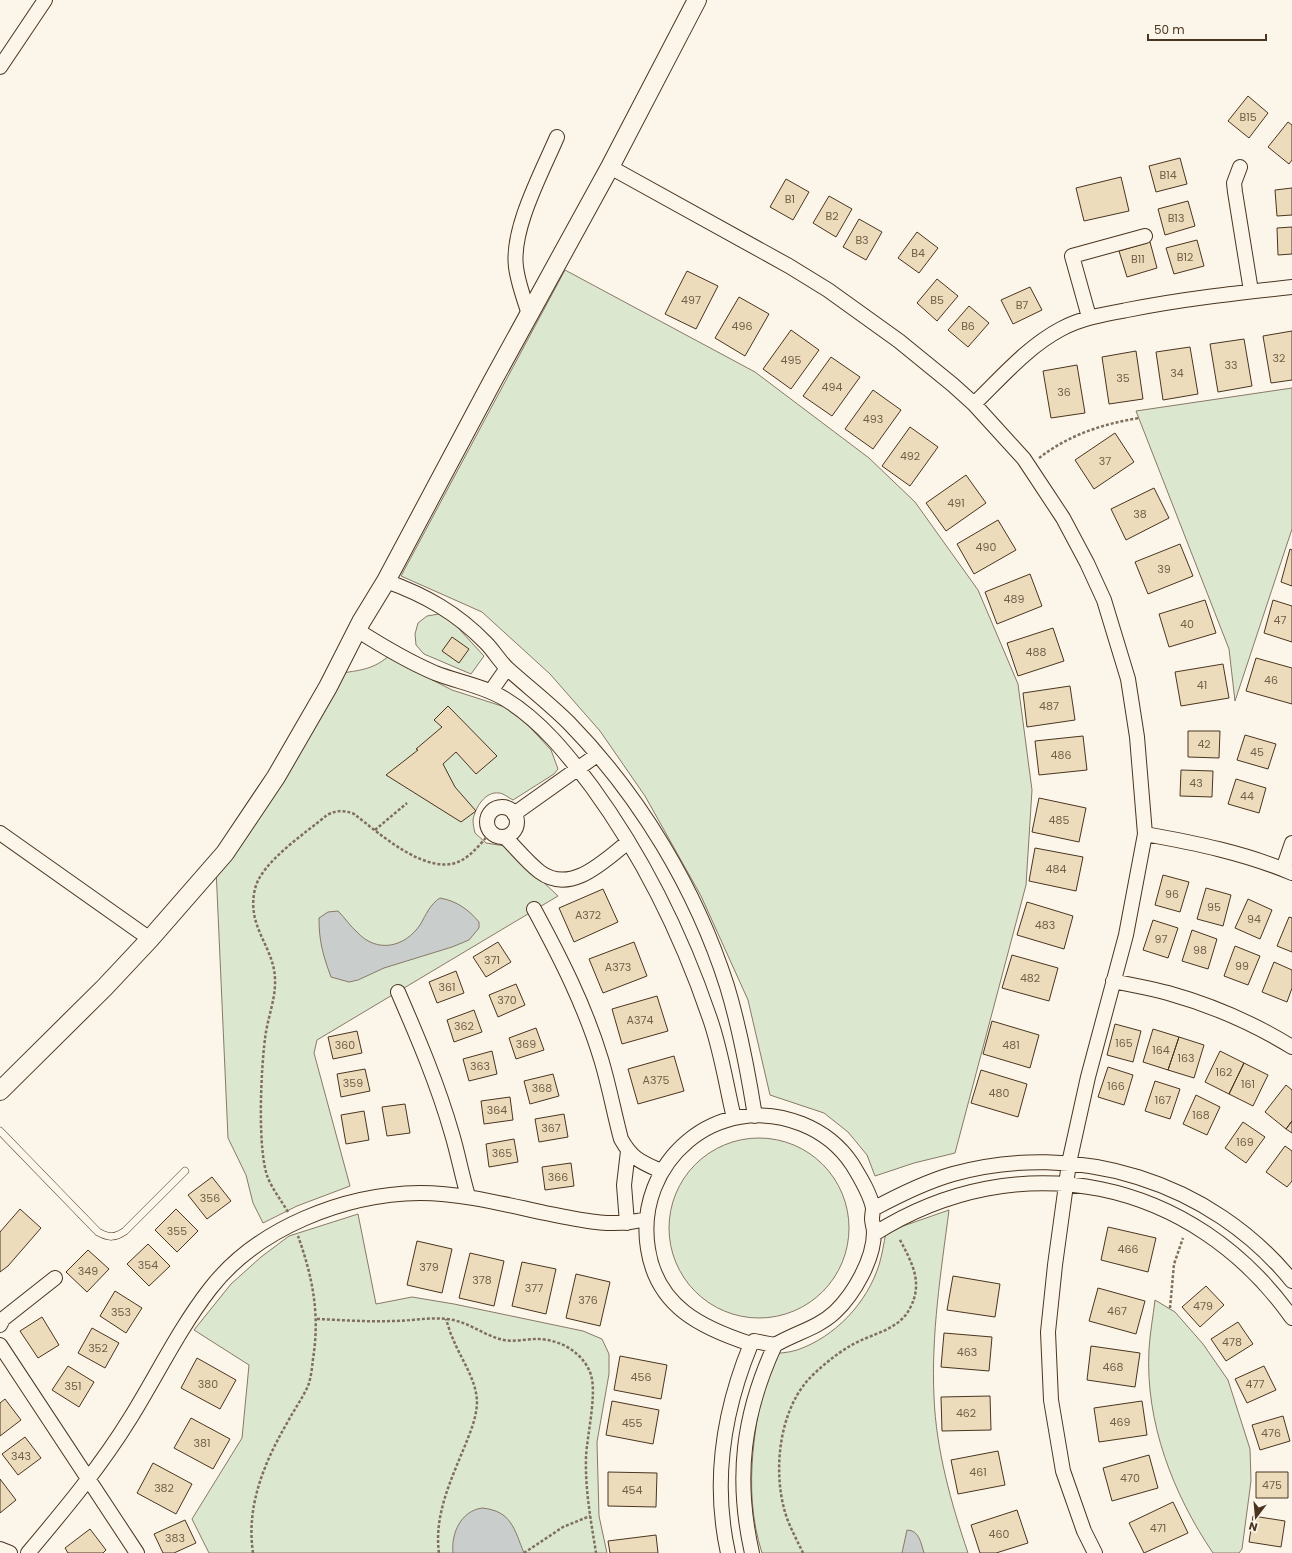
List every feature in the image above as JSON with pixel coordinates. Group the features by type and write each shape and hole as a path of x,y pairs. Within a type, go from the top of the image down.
{"street":[{"path":"0,67 45,0"},
{"path":"0,1090 105,987 150,939 225,853 276,777 328,687 357,630 386,581 529,314 610,167 697,0"},
{"path":"529,314 515,266 517,241 534,190 557,137"},
{"path":"610,167 789,266 828,290 899,341 974,404 1029,466 1063,518 1104,600 1128,679 1137,737 1145,834 1126,935 1113,981 1069,1163 1065,1184 1048,1332 1051,1400 1063,1471 1084,1531 1095,1553"},
{"path":"1240,167 1235,178 1235,192 1251,291"},
{"path":"1089,317 1072,256 1145,236"},
{"path":"974,404 1021,358 1040,343 1061,329 1089,317 1167,302 1292,287"},
{"path":"386,581 415,592 441,606 466,623 488,644 506,668 544,699 597,755 646,820 674,864 703,924 727,986 744,1050 755,1116"},
{"path":"357,630 382,646 435,672 491,691 506,700 543,728 578,768 607,808 662,900 687,956 710,1018 734,1118"},
{"path":"491,691 506,668"},
{"path":"514,814 597,755"},
{"path":"505,808 514,814 516,825 514,830 505,837 499,837 490,832 487,821 493,810 505,808"},
{"path":"0,833 150,939"},
{"path":"1145,834 1199,844 1238,854 1287,871 1292,844"},
{"path":"505,837 540,872 553,879 564,881 576,878 589,871 628,842"},
{"path":"534,909 560,957 576,993 601,1059 621,1139 628,1151 641,1163 661,1171"},
{"path":"1113,981 1167,992 1220,1010 1270,1034 1292,1047"},
{"path":"398,992 420,1044 441,1100 453,1135 468,1196"},
{"path":"728,1553 721,1511 721,1454 731,1398 751,1344 754,1341 775,1344 820,1324 835,1313 858,1284 866,1267 874,1234 873,1209 858,1173 848,1159 824,1136 793,1121 777,1117 755,1116 734,1118 705,1129 692,1137 670,1158 661,1171 649,1202 646,1219 648,1252 660,1284 670,1298 681,1310 704,1327 751,1344"},
{"path":"628,1151 624,1185 628,1223"},
{"path":"873,1209 925,1183 974,1169 1010,1163 1069,1163 1123,1172 1175,1190 1199,1203 1245,1233 1265,1251 1292,1281"},
{"path":"874,1234 891,1223 937,1201 975,1190 1013,1184 1065,1184 1091,1187 1123,1194 1167,1210 1190,1222 1215,1238 1238,1256 1264,1282 1292,1318"},
{"path":"28,1553 90,1479 130,1418 175,1341 210,1289 234,1264 294,1223 331,1208 364,1199 389,1195 434,1193 468,1196 582,1220 628,1223 646,1219"},
{"path":"0,1325 3,1319 55,1278"},
{"path":"752,1553 743,1503 744,1449 755,1395 775,1344"},
{"path":"0,1345 90,1479 137,1553"},
{"path":"0,1549 10,1553"}],"lane":[{"path":"1,1132 98,1232 107,1237 117,1236 125,1231 185,1171"}],"path":[{"path":"1029,466 1053,448 1080,433 1109,423 1139,418"},
{"path":"375,830 407,803"},
{"path":"253,1553 251,1537 252,1511 260,1480 270,1452 302,1399 309,1384 315,1347 317,1319 310,1276 294,1223 268,1177 263,1151 262,1079 264,1052 275,979 272,962 257,929 253,909 254,890 260,876 269,864 327,815 335,811 345,810 354,814 411,855 427,863 447,865 461,861 476,849 490,832"},
{"path":"1170,1308 1174,1264 1190,1222"},
{"path":"804,1553 785,1513 781,1494 780,1468 783,1435 793,1404 807,1381 830,1360 850,1346 897,1323 910,1310 916,1293 917,1277 912,1261 891,1223"},
{"path":"317,1319 394,1321 423,1318 446,1319 478,1328 492,1336 504,1340 539,1339 560,1344 577,1353 586,1364 592,1377 593,1391 586,1456 586,1487 596,1553"},
{"path":"439,1553 437,1533 440,1513 452,1475 470,1432 477,1401 474,1385 452,1339 446,1319"},
{"path":"524,1553 563,1527 590,1516"}],"green space":[{"path":"565,270 755,372 869,458 915,502 978,590 1018,684 1032,790 1026,885 955,1153 914,1163 875,1176 867,1155 848,1132 824,1113 770,1095 748,1000 701,896 645,796 600,731 550,674 482,612 401,576"},
{"path":"1292,388 1292,529 1235,701 1229,649 1136,411"},
{"path":"439,614 449,618 484,656 471,674 424,654 416,645 415,634 418,623 427,616"},
{"path":"390,655 403,665 452,690 508,708 527,724 551,750 558,769 554,774 513,800 501,793 489,795 478,806 473,822 475,833 486,843 505,846 558,896 317,1040 314,1053 350,1186 297,1206 263,1223 253,1203 246,1175 228,1138 216,868 342,673 362,670 373,666"},
{"path":"768,1138 777,1139 802,1148 823,1164 839,1185 848,1210 848,1246 839,1271 823,1292 802,1308 794,1311 777,1317 750,1318 741,1317 716,1308 702,1298 689,1285 679,1271 670,1246 669,1219 670,1210 679,1185 689,1171 702,1158 716,1148 741,1139"},
{"path":"949,1210 935,1326 933,1373 935,1417 945,1476 968,1553 762,1553 752,1503 752,1478 756,1429 770,1354 794,1351 811,1344 824,1337 848,1317 858,1305 874,1279 880,1261 886,1232"},
{"path":"358,1214 376,1304 412,1297 454,1304 583,1331 602,1339 609,1354 609,1374 597,1442 599,1516 607,1553 209,1553 192,1519 242,1438 249,1365 194,1330 231,1284 261,1257 289,1236"},
{"path":"1155,1300 1175,1312 1203,1344 1228,1380 1250,1449 1251,1481 1242,1549 1239,1553 1213,1553 1186,1506 1174,1482 1164,1456 1157,1430 1149,1376 1149,1343"}],"shaded area":[{"path":"440,898 452,901 462,907 479,922 479,928 469,940 452,947 384,968 358,980 349,982 331,977 322,948 319,918 328,912 338,911 365,939 373,943 390,945 399,943 414,933 431,907"},
{"path":"482,1508 500,1513 506,1517 514,1529 524,1553 453,1553 454,1538 459,1524 468,1513"},
{"path":"907,1530 914,1532 917,1535 924,1553 902,1553"}],"building":[{"path":"1248,96 1268,113 1249,138 1228,121"},
{"path":"1288,122 1292,125 1292,160 1289,164 1268,147"},
{"path":"1180,158 1187,184 1156,192 1149,166"},
{"path":"1121,177 1129,211 1084,221 1076,188"},
{"path":"786,179 809,192 793,220 770,207"},
{"path":"1292,188 1292,215 1277,216 1275,190"},
{"path":"829,196 852,209 836,237 813,223"},
{"path":"1188,201 1195,226 1165,235 1158,209"},
{"path":"859,219 882,232 866,260 843,247"},
{"path":"1292,227 1292,254 1278,255 1277,228"},
{"path":"917,232 938,248 919,273 898,258"},
{"path":"1197,240 1204,266 1174,274 1166,248"},
{"path":"1150,242 1157,268 1127,277 1119,251"},
{"path":"687,271 718,286 696,329 665,314"},
{"path":"937,279 958,296 937,321 917,303"},
{"path":"1030,287 1042,310 1013,324 1001,300"},
{"path":"739,297 769,314 745,356 715,338"},
{"path":"969,306 989,323 968,347 948,330"},
{"path":"791,330 819,350 791,389 763,369"},
{"path":"1292,331 1292,380 1271,383 1263,336"},
{"path":"1244,339 1252,386 1218,392 1210,344"},
{"path":"1190,347 1198,394 1163,400 1156,352"},
{"path":"1136,351 1143,399 1109,404 1102,357"},
{"path":"831,357 860,377 832,416 803,396"},
{"path":"1077,365 1085,413 1051,418 1043,371"},
{"path":"873,390 901,410 873,449 845,429"},
{"path":"910,427 938,447 910,486 882,466"},
{"path":"1115,433 1134,462 1094,489 1075,460"},
{"path":"966,475 986,503 946,531 926,503"},
{"path":"1154,488 1169,518 1126,540 1111,509"},
{"path":"998,520 1016,550 974,574 957,544"},
{"path":"1180,544 1193,576 1148,594 1135,562"},
{"path":"1290,549 1292,550 1292,586 1281,582"},
{"path":"1030,574 1042,606 997,624 985,592"},
{"path":"1205,600 1216,633 1169,647 1159,614"},
{"path":"1273,600 1292,606 1292,642 1264,633"},
{"path":"1053,628 1064,661 1018,676 1007,643"},
{"path":"452,637 469,649 459,663 442,651"},
{"path":"1256,658 1292,668 1292,704 1246,691"},
{"path":"1223,664 1229,698 1181,706 1175,672"},
{"path":"1070,686 1075,720 1027,727 1023,693"},
{"path":"448,706 497,756 476,774 456,752 443,764 455,787 476,811 461,822 386,775 418,750 416,749 442,727 434,720"},
{"path":"1188,731 1220,731 1219,758 1188,757"},
{"path":"1245,735 1276,744 1268,769 1237,760"},
{"path":"1083,736 1087,770 1039,775 1035,741"},
{"path":"1181,770 1213,771 1212,797 1180,796"},
{"path":"1236,779 1266,788 1259,813 1228,804"},
{"path":"1039,798 1086,808 1079,842 1032,832"},
{"path":"1035,848 1083,857 1076,891 1029,881"},
{"path":"1163,875 1189,882 1180,912 1155,905"},
{"path":"1206,888 1231,895 1223,926 1197,919"},
{"path":"603,889 618,922 574,942 559,908"},
{"path":"1248,899 1272,910 1260,939 1235,928"},
{"path":"1027,902 1073,916 1064,949 1017,935"},
{"path":"1289,917 1292,918 1292,952 1277,946"},
{"path":"1153,920 1178,928 1168,958 1143,950"},
{"path":"1192,930 1217,939 1208,969 1182,961"},
{"path":"498,942 511,962 486,977 473,957"},
{"path":"634,942 647,976 603,993 589,959"},
{"path":"1235,946 1260,956 1248,985 1224,976"},
{"path":"1012,955 1058,968 1049,1001 1002,988"},
{"path":"1274,962 1292,970 1292,988 1287,1002 1262,992"},
{"path":"456,971 464,993 437,1003 429,982"},
{"path":"516,984 525,1005 498,1017 489,995"},
{"path":"657,996 668,1031 622,1044 612,1009"},
{"path":"474,1010 482,1032 454,1042 447,1020"},
{"path":"992,1021 1039,1035 1030,1068 983,1054"},
{"path":"1115,1024 1141,1031 1133,1062 1107,1055"},
{"path":"536,1028 544,1050 516,1059 509,1038"},
{"path":"1153,1029 1179,1037 1168,1070 1143,1062"},
{"path":"357,1031 362,1053 333,1059 328,1037"},
{"path":"1179,1037 1204,1045 1194,1078 1168,1070"},
{"path":"492,1051 497,1074 469,1081 463,1059"},
{"path":"1220,1051 1244,1063 1229,1094 1205,1082"},
{"path":"674,1056 684,1091 638,1104 628,1069"},
{"path":"1244,1063 1268,1075 1253,1106 1229,1094"},
{"path":"1108,1067 1133,1075 1124,1105 1098,1097"},
{"path":"365,1069 370,1091 341,1097 337,1074"},
{"path":"981,1070 1027,1084 1018,1117 971,1103"},
{"path":"553,1074 559,1096 530,1104 524,1081"},
{"path":"1155,1081 1180,1089 1170,1119 1145,1111"},
{"path":"1286,1085 1292,1090 1292,1121 1286,1129 1265,1112"},
{"path":"1196,1095 1220,1107 1207,1135 1183,1124"},
{"path":"510,1097 513,1120 484,1124 481,1101"},
{"path":"405,1104 410,1133 387,1136 382,1107"},
{"path":"364,1111 369,1140 346,1144 341,1115"},
{"path":"564,1114 568,1137 539,1142 535,1119"},
{"path":"1292,1121 1292,1133 1286,1129"},
{"path":"1243,1122 1265,1137 1246,1163 1225,1148"},
{"path":"514,1139 518,1162 489,1167 486,1144"},
{"path":"1285,1146 1292,1151 1292,1181 1287,1187 1266,1172"},
{"path":"571,1163 574,1186 545,1190 542,1167"},
{"path":"212,1177 231,1201 207,1219 188,1195"},
{"path":"20,1209 41,1228 8,1266 0,1272 0,1232"},
{"path":"176,1209 198,1231 177,1252 155,1230"},
{"path":"1108,1227 1156,1238 1148,1272 1101,1260"},
{"path":"417,1241 452,1249 442,1293 407,1285"},
{"path":"148,1244 170,1266 149,1286 127,1264"},
{"path":"88,1250 109,1269 87,1292 66,1272"},
{"path":"470,1253 504,1261 494,1306 459,1298"},
{"path":"522,1262 556,1269 546,1314 512,1306"},
{"path":"576,1274 610,1282 600,1326 566,1318"},
{"path":"953,1276 1000,1284 995,1317 947,1310"},
{"path":"1206,1286 1224,1305 1200,1327 1182,1307"},
{"path":"1098,1288 1145,1301 1136,1334 1089,1321"},
{"path":"115,1291 142,1308 126,1333 100,1316"},
{"path":"42,1317 59,1345 38,1358 20,1331"},
{"path":"1238,1322 1253,1344 1226,1361 1211,1339"},
{"path":"92,1328 119,1343 105,1368 78,1353"},
{"path":"944,1333 992,1337 989,1371 941,1367"},
{"path":"1091,1346 1140,1353 1135,1387 1087,1380"},
{"path":"620,1356 667,1365 661,1399 614,1390"},
{"path":"197,1358 236,1380 220,1409 181,1388"},
{"path":"68,1366 94,1382 79,1407 52,1390"},
{"path":"1264,1366 1276,1390 1247,1403 1235,1379"},
{"path":"990,1396 991,1430 942,1431 941,1397"},
{"path":"5,1399 21,1420 0,1436 0,1403"},
{"path":"612,1401 659,1410 653,1444 606,1435"},
{"path":"1142,1401 1147,1435 1099,1442 1094,1408"},
{"path":"1283,1416 1290,1441 1260,1450 1252,1425"},
{"path":"191,1418 230,1439 213,1469 174,1448"},
{"path":"25,1437 41,1458 18,1475 2,1454"},
{"path":"998,1451 1005,1485 958,1494 951,1460"},
{"path":"1149,1455 1158,1488 1112,1501 1103,1468"},
{"path":"153,1463 192,1484 176,1514 137,1493"},
{"path":"608,1472 657,1473 656,1507 608,1506"},
{"path":"1256,1472 1288,1472 1288,1498 1256,1498"},
{"path":"0,1479 16,1500 0,1513"},
{"path":"1173,1502 1188,1533 1144,1553 1129,1523"},
{"path":"1017,1510 1028,1543 996,1553 980,1553 971,1525"},
{"path":"1253,1516 1285,1521 1281,1547 1249,1542"},
{"path":"185,1520 196,1543 174,1553 163,1553 154,1534"},
{"path":"90,1529 106,1550 103,1553 68,1553 65,1548"},
{"path":"656,1535 658,1553 610,1553 608,1541"}]}
